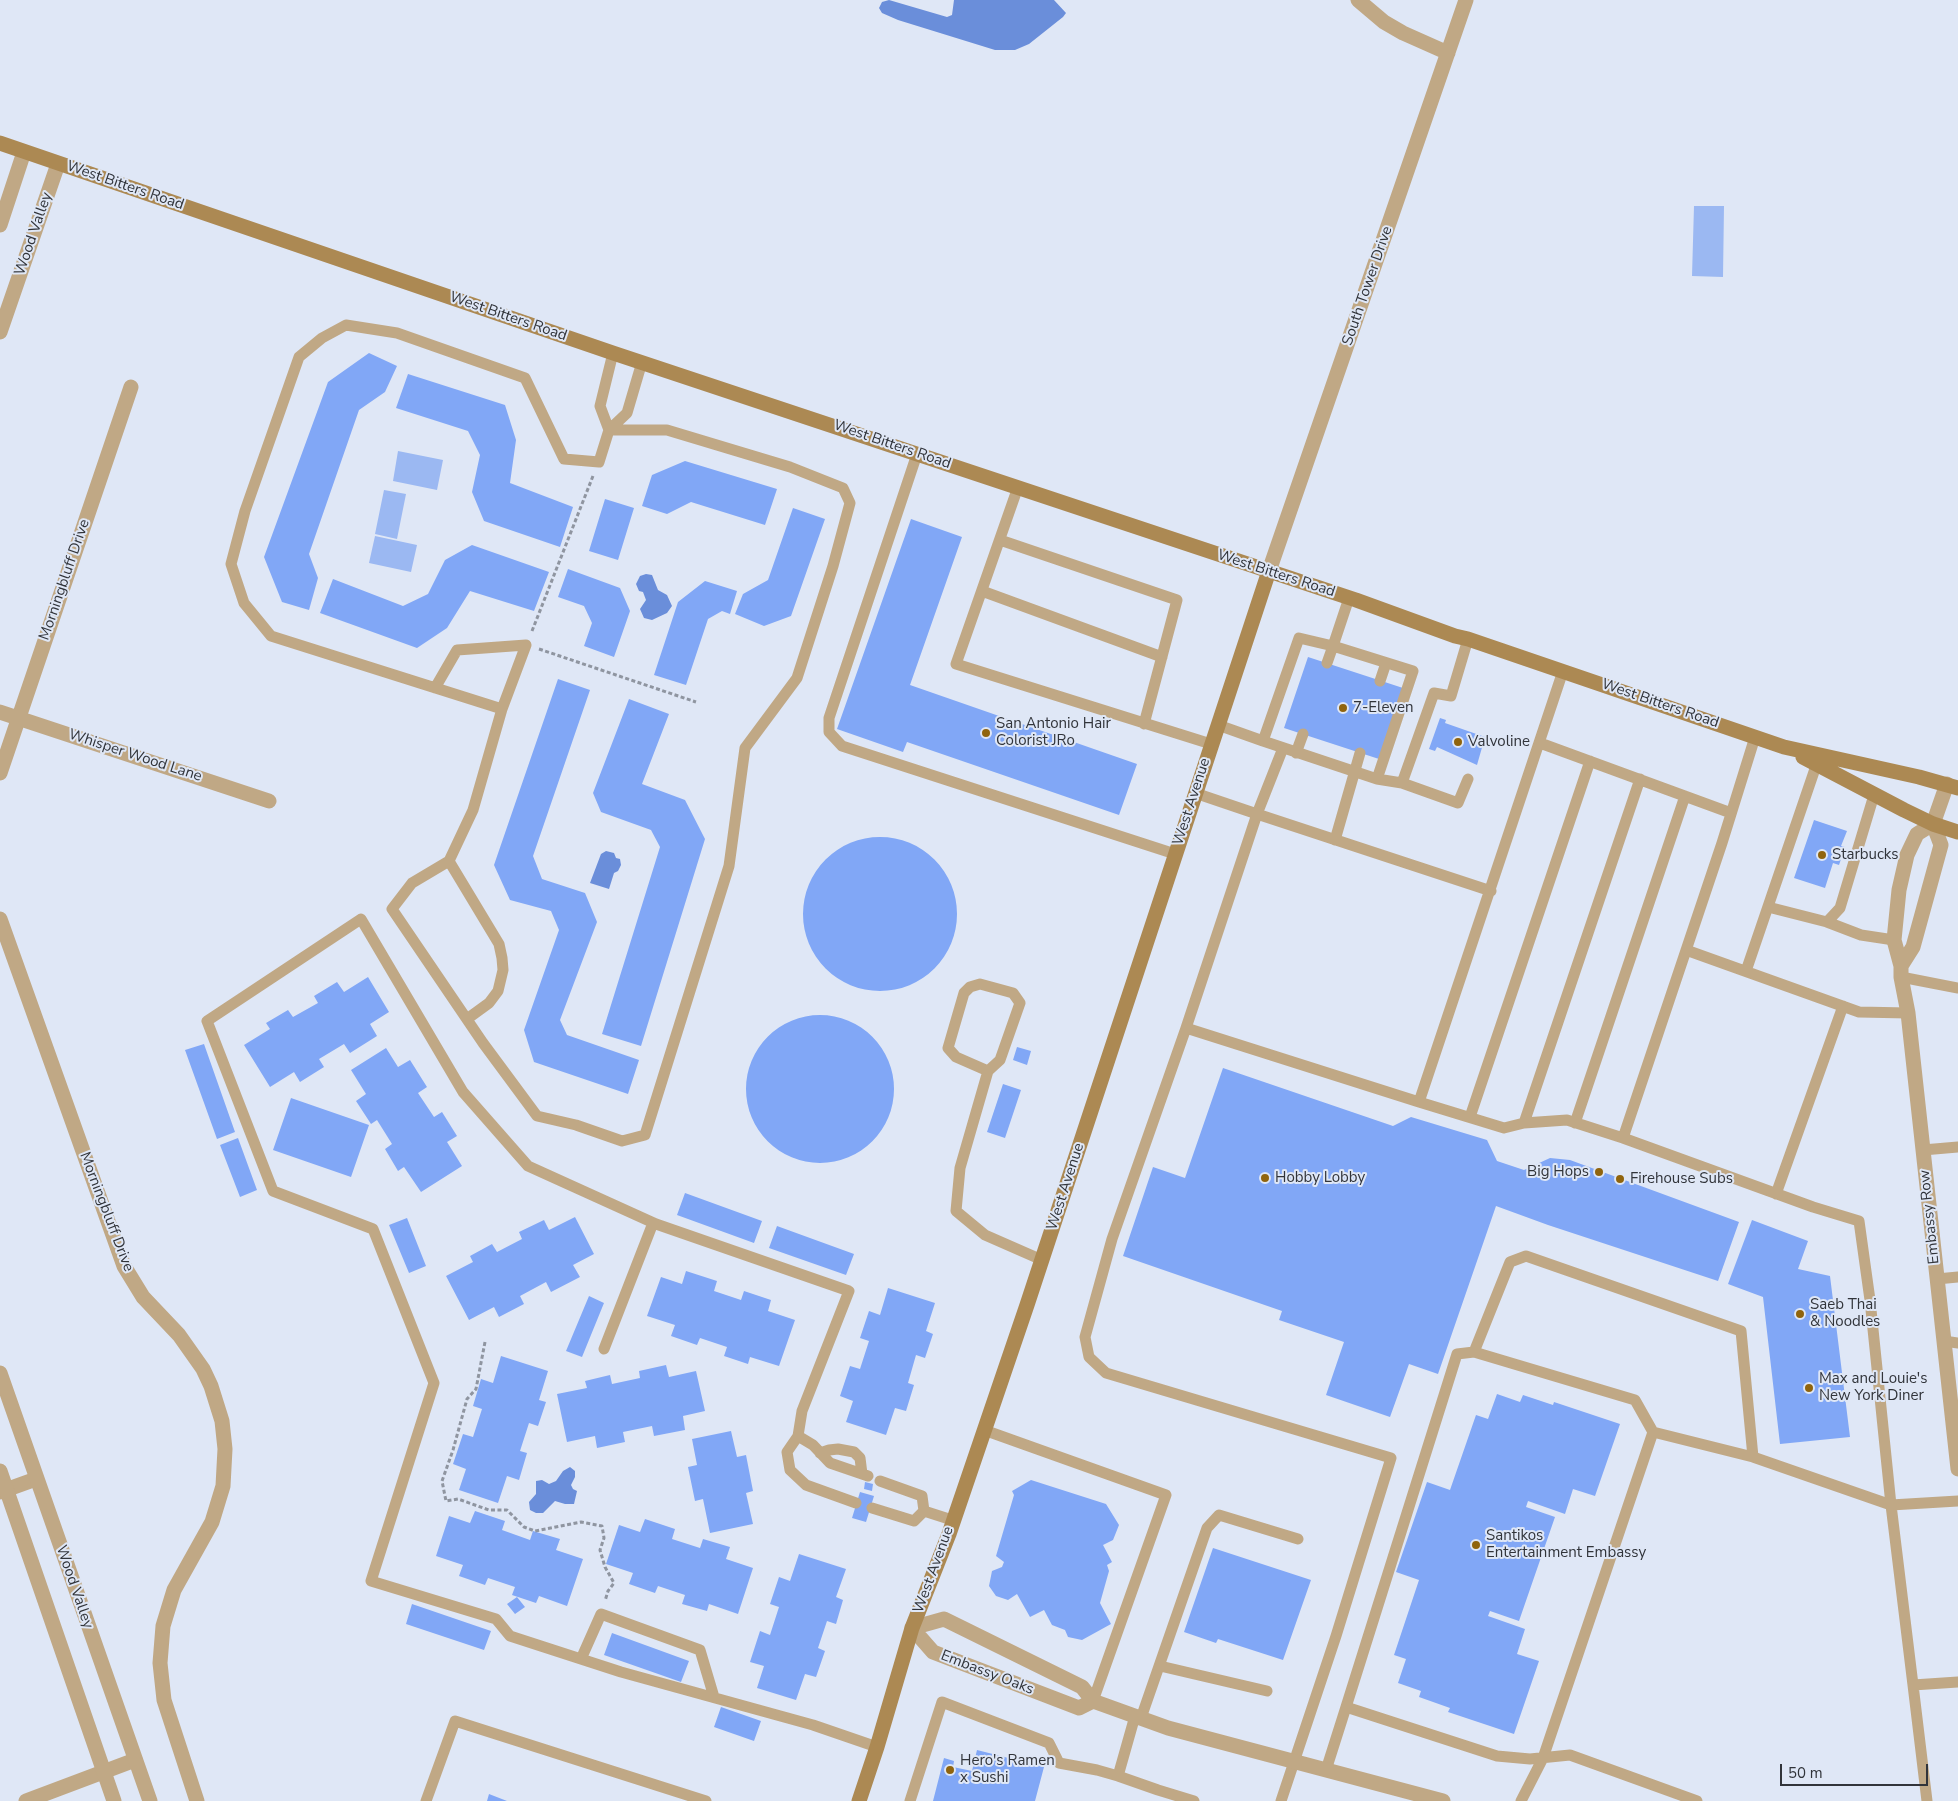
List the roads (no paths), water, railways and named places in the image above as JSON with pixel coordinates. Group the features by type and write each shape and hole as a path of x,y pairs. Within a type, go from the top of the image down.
{"main road":[{"name":"West Bitters Road","path":"0,143 613,353 1349,598 1818,760 1952,786"},
{"name":"West Avenue","path":"859,1801 912,1628 949,1534 952,1520 1042,1260 1269,571"},
{"name":"West Bitters Road","path":"1818,760 1874,795 1933,824 1958,832"}],"street":[{"path":"1358,0 1384,22 1448,53"},
{"name":"South Tower Drive","path":"1269,571 1466,0"},
{"path":"0,226 24,152"},
{"name":"Wood Valley","path":"0,332 58,164"},
{"name":"Morningbluff Drive","path":"0,773 131,387"},
{"name":"Whisper Wood Lane","path":"0,712 269,801"},
{"path":"1901,971 1913,947 1941,845 1933,824 1952,786"},
{"name":"Embassy Row","path":"1933,824 1917,834 1907,855 1899,890 1894,940 1908,1013 1937,1279 1951,1342 1958,1469"},
{"name":"Morningbluff Drive","path":"0,919 124,1266 143,1297 179,1335 203,1369 211,1386 222,1421 225,1449 222,1486 212,1522 174,1590 163,1626 160,1663 164,1700 197,1801"},
{"name":"Wood Valley","path":"0,1373 150,1801"},
{"path":"0,1471 3,1490 114,1801"},
{"path":"3,1490 36,1479"},
{"name":"Embassy Oaks","path":"1093,1701 1078,1708 933,1652 912,1628 944,1619 1082,1687 1093,1701 1168,1728 1443,1801"},
{"path":"26,1801 135,1760"}],"lane":[{"path":"502,709 271,636 244,604 231,564 245,511 299,358 322,338 346,325 397,333 524,378 564,459 598,462 609,430 627,413 642,362"},
{"path":"609,430 600,406 613,353"},
{"path":"435,688 457,650 526,645 502,709 473,810 449,862 412,883 392,909 467,1020 537,1116 576,1125 622,1141 645,1135 729,866 745,748 797,678 833,566 850,503 843,488 790,468 667,430 609,430"},
{"path":"917,454 829,718 829,732 842,746 1175,854"},
{"path":"1018,488 956,664 1211,744"},
{"path":"1000,540 1177,600 1144,724"},
{"path":"982,591 1162,658"},
{"path":"1326,663 1349,598"},
{"path":"1263,741 1299,638 1333,646 1413,671 1376,779"},
{"path":"1402,783 1434,693 1451,696 1468,639"},
{"path":"1380,681 1386,663"},
{"path":"1418,1102 1564,671"},
{"path":"1218,725 1355,773 1402,783 1458,802 1468,779"},
{"path":"1296,752 1303,734"},
{"path":"1623,1138 1732,813 1755,737"},
{"path":"1540,743 1732,813"},
{"path":"1281,1801 1336,1636 1391,1458 1106,1373 1090,1357 1085,1337 1112,1239 1186,1028 1257,814 1282,748"},
{"path":"1335,840 1360,753"},
{"path":"1746,971 1818,760"},
{"path":"1470,1117 1590,761"},
{"path":"1524,1122 1640,779"},
{"path":"1195,793 1491,891"},
{"path":"1827,922 1840,908 1874,795"},
{"path":"1575,1123 1685,796"},
{"path":"449,862 499,944 504,970 498,991 489,1003 467,1020"},
{"path":"1768,907 1827,922 1861,935 1894,940"},
{"path":"856,1503 806,1485 790,1470 787,1452 798,1436 802,1411 850,1291 653,1223 528,1166 463,1092 361,920 207,1021 273,1190 373,1229 434,1383 371,1581 496,1618 510,1636 621,1672 813,1725 877,1747"},
{"path":"1686,950 1859,1012 1908,1013"},
{"path":"1901,971 1958,988"},
{"path":"988,1071 956,1057 948,1048 964,993 970,987 980,984 1013,993 1020,1003 1000,1060 988,1071 960,1168 956,1211 985,1236 1042,1260"},
{"path":"1776,1194 1843,1006"},
{"path":"1186,1028 1504,1128 1524,1122 1567,1120 1623,1138 1813,1207 1859,1221 1870,1300 1891,1505 1927,1801"},
{"path":"1923,1150 1958,1147"},
{"path":"604,1349 653,1223"},
{"path":"1474,1352 1510,1262 1526,1256 1741,1331 1753,1457"},
{"path":"1937,1279 1958,1277"},
{"path":"1326,1770 1458,1354 1474,1352 1635,1400 1653,1432 1753,1457 1891,1505 1958,1501"},
{"path":"984,1430 1166,1495 1093,1701"},
{"path":"1521,1801 1543,1758 1653,1432"},
{"path":"798,1436 813,1445 820,1453 830,1463 865,1475 860,1458 854,1452 838,1449 820,1453"},
{"path":"880,1481 922,1496 924,1511"},
{"path":"872,1508 914,1521 924,1511"},
{"path":"924,1511 952,1520"},
{"path":"1118,1776 1138,1717 1160,1666 1207,1528 1219,1515 1298,1540"},
{"path":"582,1659 601,1614 700,1650 714,1697"},
{"path":"1160,1666 1267,1691"},
{"path":"1913,1685 1958,1682"},
{"path":"910,1801 942,1702 1050,1743 1059,1763 1097,1770 1194,1801"},
{"path":"1346,1706 1497,1756 1530,1759 1570,1755 1697,1801"},
{"path":"426,1801 455,1721 706,1801"}],"place":[{"name":"7-Eleven","path":"1343,708"},
{"name":"San Antonio Hair Colorist JRo","path":"986,733"},
{"name":"Valvoline","path":"1458,742"},
{"name":"Starbucks","path":"1822,855"},
{"name":"Big Hops","path":"1599,1172"},
{"name":"Hobby Lobby","path":"1265,1178"},
{"name":"Firehouse Subs","path":"1620,1179"},
{"name":"Saeb Thai & Noodles","path":"1800,1314"},
{"name":"Max and Louie's New York Diner","path":"1809,1388"},
{"name":"Santikos Entertainment Embassy","path":"1476,1545"},
{"name":"Hero's Ramen x Sushi","path":"950,1770"}]}
